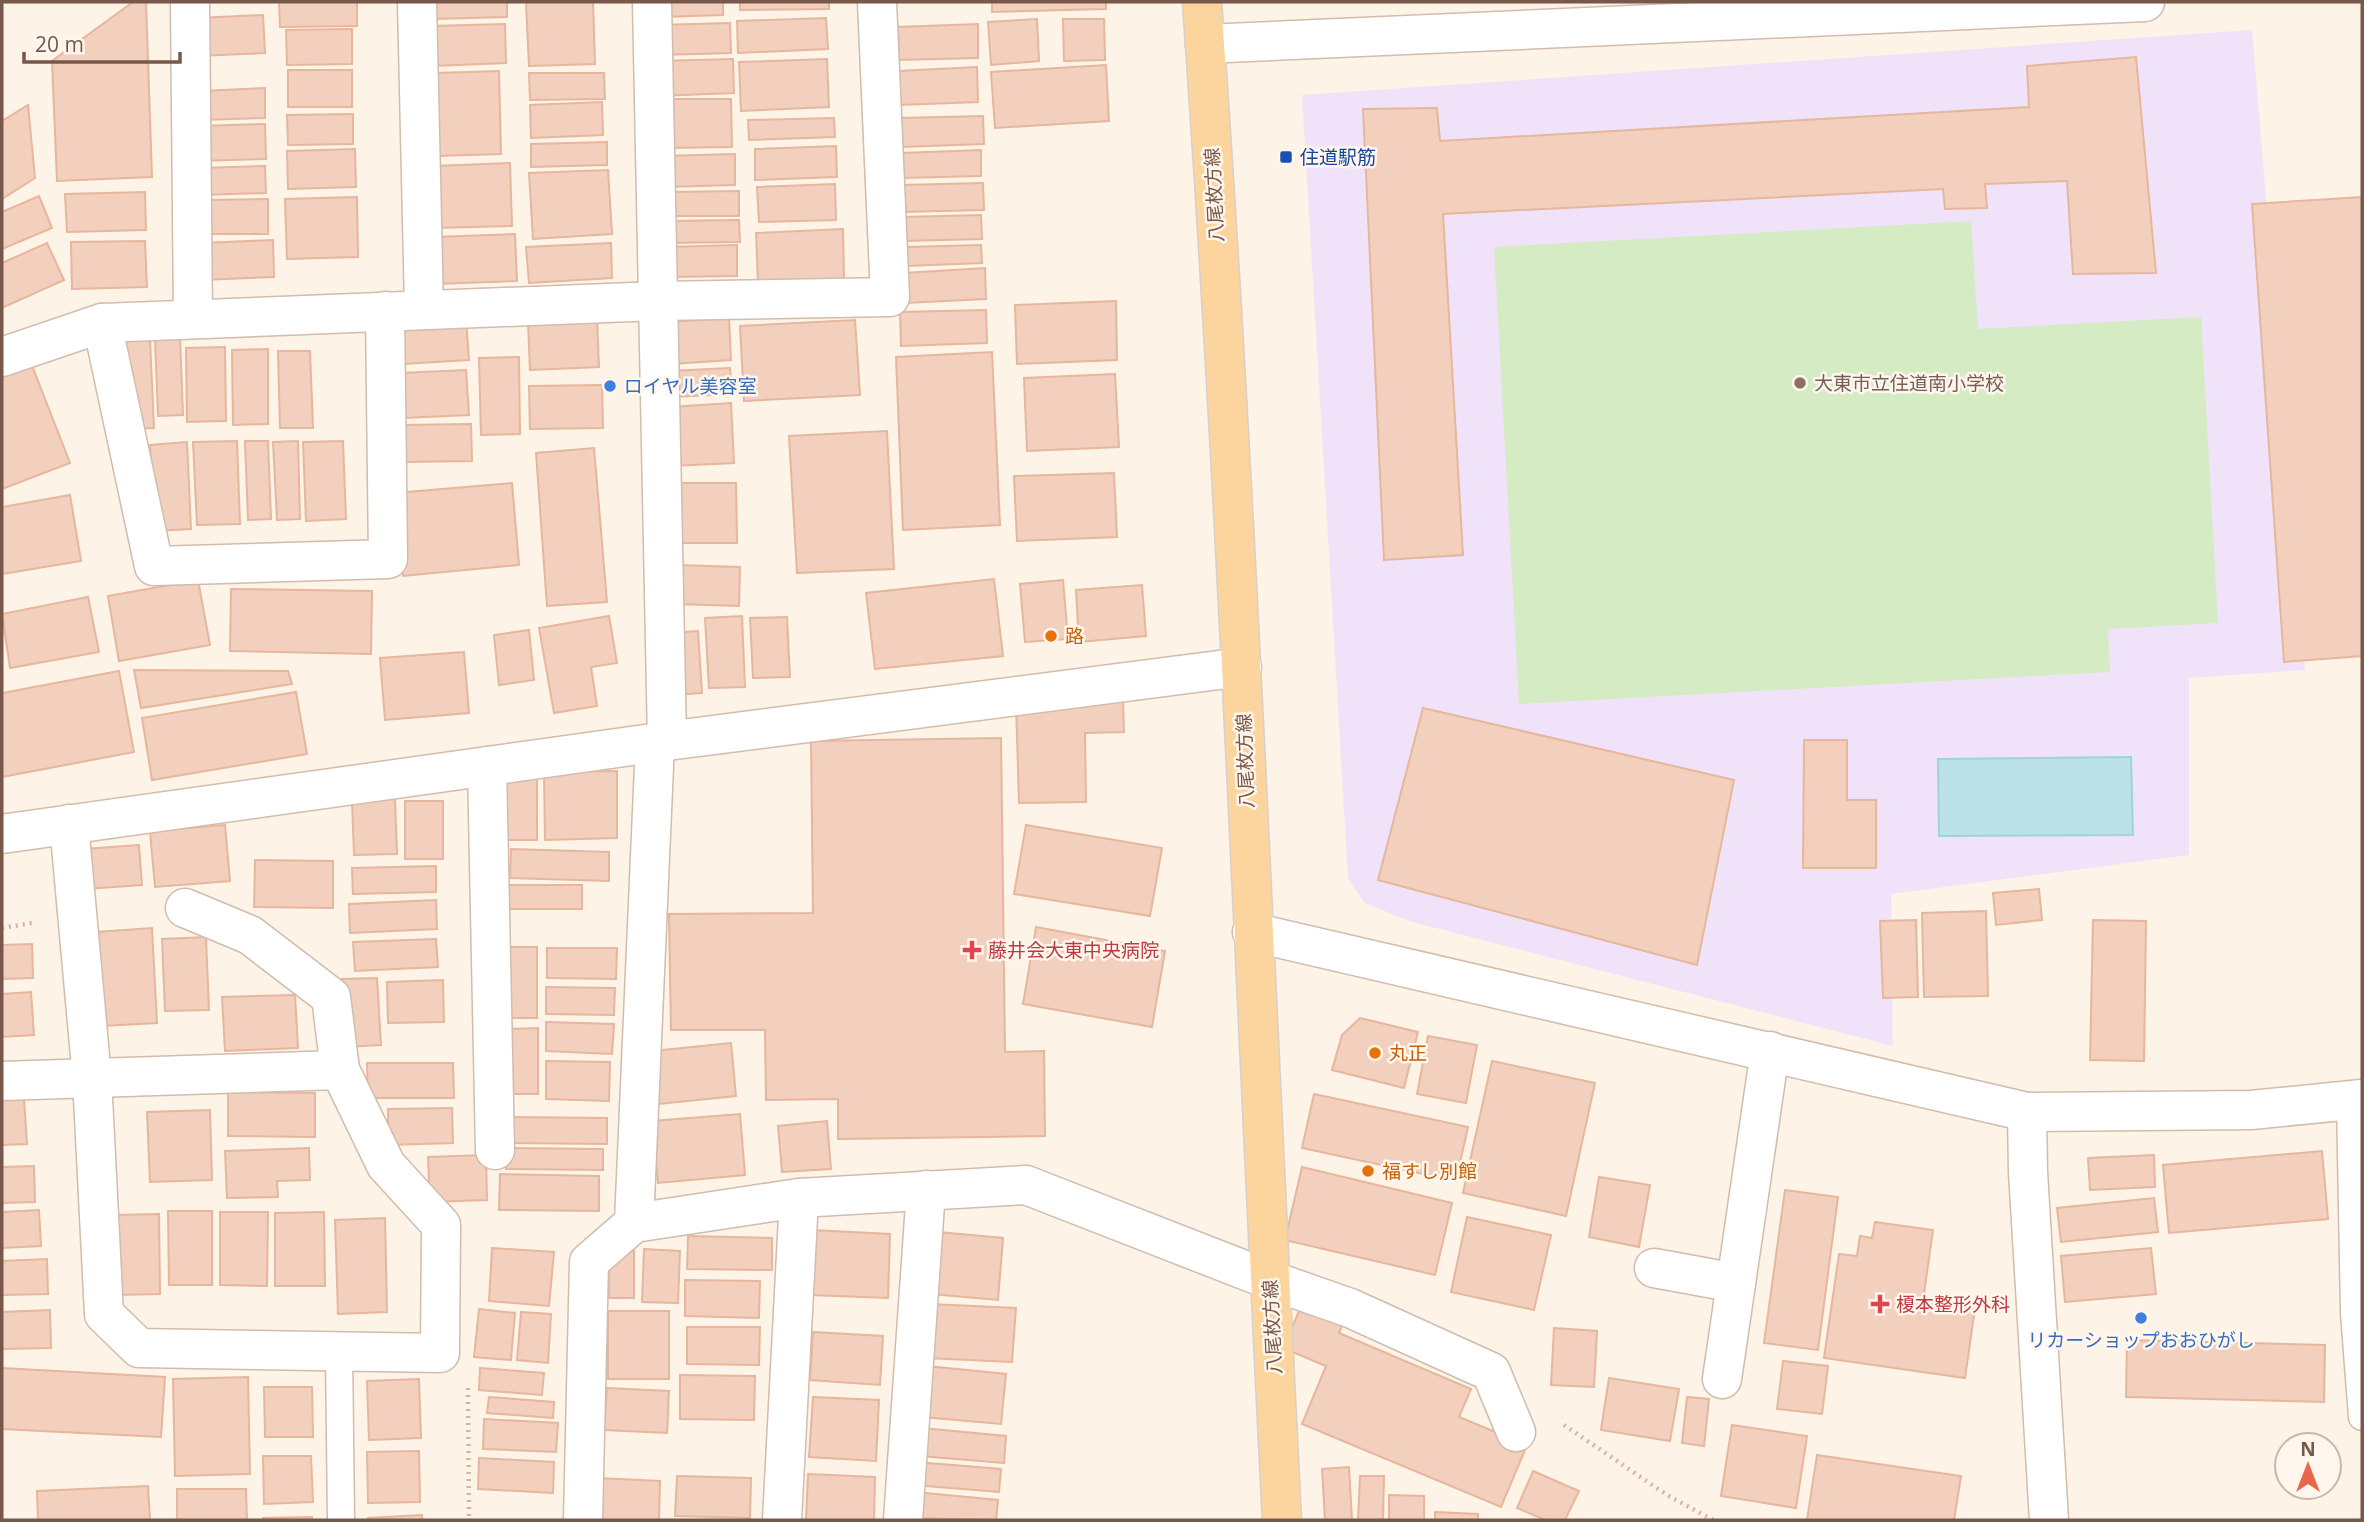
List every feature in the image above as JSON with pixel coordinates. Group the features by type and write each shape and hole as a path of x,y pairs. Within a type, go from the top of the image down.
{"main road":[{"name":"八尾枚方線","path":"1202,2 1242,667 1252,932 1282,1520"},
{"path":"1205,44 1212,2"}],"street":[{"path":"190,2 193,318"},
{"path":"417,2 424,309"},
{"path":"634,1223 661,742 652,2"},
{"path":"2,358 74,330 102,323 657,301 891,297 877,2"},
{"path":"1205,44 2145,2"},
{"path":"102,323 154,566 388,559 385,311"},
{"path":"2,834 661,742 1242,667"},
{"path":"487,766 495,1150"},
{"path":"69,824 92,1078 104,1314 139,1348 440,1353 441,1225 386,1165 340,1070 331,998 250,935 185,908"},
{"path":"1252,932 2027,1112 2251,1110 2356,1100"},
{"path":"1722,1378 1770,1051"},
{"path":"2,1081 340,1070"},
{"path":"2027,1112 2028,1172 2049,1520"},
{"path":"583,1520 589,1262 634,1223 799,1198 1026,1185 1270,1280 1350,1307 1491,1373 1516,1432"},
{"path":"903,1520 926,1190"},
{"path":"782,1520 799,1198"},
{"path":"1654,1268 1736,1283"}],"lane":[{"path":"2356,1100 2354,1313 2362,1418"},
{"path":"339,1352 341,1520"}],"shaded area":[{"name":"大東市立住道南小学校","path":"2252,30 2305,670 2189,678 2189,855 1891,894 1893,1046 1409,921 1365,903 1348,879 1302,95"}],"green space":[{"path":"1971,221 1978,329 2201,317 2218,623 2108,629 2110,672 1519,704 1494,247"}],"water":[{"path":"2131,757 2133,835 1939,836 1938,759"}],"building":[{"path":"133,2 146,2 152,177 57,181 52,61"},
{"path":"279,2 357,2 357,26 280,27"},
{"path":"431,2 507,2 507,17 432,19"},
{"path":"526,2 593,2 595,64 529,66"},
{"path":"661,2 723,2 723,15 661,17"},
{"path":"740,2 829,2 829,9 740,10"},
{"path":"992,2 1106,2 1106,9 992,12"},
{"path":"263,15 265,53 198,56 197,18"},
{"path":"826,18 828,49 738,53 737,21"},
{"path":"1037,19 1039,61 991,65 988,22"},
{"path":"1063,19 1104,19 1105,60 1064,61"},
{"path":"730,23 731,53 659,55 658,25"},
{"path":"505,24 506,63 433,66 432,26"},
{"path":"978,24 978,58 899,60 898,27"},
{"path":"352,29 352,64 287,65 286,30"},
{"path":"2136,57 2156,273 2073,274 2067,181 1985,184 1987,208 1945,209 1943,189 1443,214 1463,555 1384,560 1363,109 1437,108 1440,141 2029,107 2027,66"},
{"path":"733,59 734,93 659,96 658,61"},
{"path":"827,59 829,107 741,111 739,62"},
{"path":"1106,65 1109,121 995,128 991,72"},
{"path":"977,67 978,102 900,105 898,71"},
{"path":"288,70 352,70 352,107 288,107"},
{"path":"499,71 501,154 437,156 435,73"},
{"path":"529,73 604,73 605,99 530,100"},
{"path":"265,88 265,118 201,120 200,91"},
{"path":"664,99 731,99 732,147 665,148"},
{"path":"602,102 603,135 531,138 530,105"},
{"path":"28,105 35,178 2,199 2,121"},
{"path":"353,114 353,144 288,145 287,115"},
{"path":"983,116 984,144 901,147 900,118"},
{"path":"834,118 835,137 749,140 748,120"},
{"path":"265,124 266,159 200,161 199,126"},
{"path":"607,142 607,165 531,167 531,144"},
{"path":"836,146 837,177 755,180 755,149"},
{"path":"355,149 356,187 288,189 287,151"},
{"path":"981,150 981,176 902,178 901,153"},
{"path":"735,154 735,185 664,187 663,156"},
{"path":"510,163 512,226 436,228 435,166"},
{"path":"265,166 266,193 202,195 201,168"},
{"path":"608,170 612,234 533,239 529,173"},
{"path":"983,183 984,210 901,212 900,185"},
{"path":"835,184 836,220 759,222 757,187"},
{"path":"739,191 739,216 667,216 667,192"},
{"path":"145,192 146,230 67,232 65,194"},
{"path":"39,196 52,228 2,249 2,212"},
{"path":"357,197 358,257 287,259 285,199"},
{"path":"2362,197 2362,656 2284,662 2252,204"},
{"path":"268,199 268,234 203,234 202,200"},
{"path":"981,215 982,239 904,241 904,217"},
{"path":"739,220 740,242 667,243 667,221"},
{"path":"843,229 844,280 758,282 756,233"},
{"path":"515,234 517,281 436,284 435,237"},
{"path":"273,240 274,277 202,280 200,243"},
{"path":"145,241 147,287 72,289 71,242"},
{"path":"47,243 64,280 2,308 2,263"},
{"path":"611,243 612,278 529,283 526,247"},
{"path":"737,245 737,276 667,277 667,247"},
{"path":"981,245 982,263 907,266 906,247"},
{"path":"985,268 986,299 905,303 904,273"},
{"path":"1116,301 1117,360 1017,364 1015,305"},
{"path":"986,310 987,343 901,346 900,312"},
{"path":"466,318 469,360 403,364 401,320"},
{"path":"729,318 731,360 671,364 668,322"},
{"path":"597,319 599,367 530,370 528,322"},
{"path":"855,320 860,395 744,401 740,326"},
{"path":"180,337 183,415 158,416 155,338"},
{"path":"150,339 154,428 130,429 126,341"},
{"path":"225,347 226,421 187,422 186,348"},
{"path":"268,349 268,424 233,425 232,350"},
{"path":"278,351 310,351 313,428 280,428"},
{"path":"992,352 1000,525 903,530 896,357"},
{"path":"519,357 520,434 481,435 479,358"},
{"path":"29,358 70,463 2,489 2,369"},
{"path":"730,368 732,394 672,397 670,371"},
{"path":"466,370 469,415 403,418 401,373"},
{"path":"1115,374 1119,447 1027,451 1024,378"},
{"path":"602,385 603,428 530,429 529,386"},
{"path":"731,403 734,463 673,466 670,407"},
{"path":"471,424 472,461 403,462 403,425"},
{"path":"887,431 894,569 797,573 789,436"},
{"path":"237,441 240,524 197,525 193,442"},
{"path":"245,441 268,441 271,519 248,520"},
{"path":"298,441 300,519 277,520 273,442"},
{"path":"343,441 346,519 306,521 303,442"},
{"path":"187,442 191,529 154,531 150,445"},
{"path":"594,448 607,602 547,606 536,453"},
{"path":"1114,473 1117,537 1017,541 1014,476"},
{"path":"512,483 519,565 403,576 396,493"},
{"path":"676,483 736,483 737,543 676,543"},
{"path":"70,495 81,561 2,574 2,507"},
{"path":"677,565 740,567 739,606 675,604"},
{"path":"994,579 1003,656 875,669 866,593"},
{"path":"198,580 210,645 119,661 108,596"},
{"path":"1063,580 1068,639 1025,642 1020,584"},
{"path":"1142,585 1146,636 1079,642 1076,590"},
{"path":"231,589 372,591 371,654 230,651"},
{"path":"88,597 99,652 10,668 2,614"},
{"path":"609,616 617,663 591,667 597,706 554,713 539,628"},
{"path":"742,616 745,687 709,688 705,618"},
{"path":"787,617 790,677 753,678 750,618"},
{"path":"529,630 534,680 499,685 494,635"},
{"path":"698,631 702,693 674,695 670,633"},
{"path":"464,652 469,713 385,720 380,658"},
{"path":"134,670 288,671 292,684 141,708"},
{"path":"119,671 134,752 2,777 2,693"},
{"path":"296,692 307,754 152,780 142,718"},
{"path":"1123,700 1124,732 1085,733 1086,802 1019,803 1016,703"},
{"path":"1423,708 1734,780 1697,965 1378,880"},
{"path":"1001,738 1005,1052 1044,1051 1045,1136 838,1139 838,1099 766,1100 765,1030 671,1030 669,914 813,913 811,741"},
{"path":"1804,740 1847,740 1847,800 1876,800 1876,868 1803,868"},
{"path":"617,771 617,838 545,840 544,772"},
{"path":"506,772 537,772 537,840 506,840"},
{"path":"395,799 397,854 354,855 352,801"},
{"path":"405,801 443,801 443,859 405,859"},
{"path":"225,825 230,881 155,887 150,831"},
{"path":"1026,825 1162,848 1150,916 1014,894"},
{"path":"139,845 142,885 86,889 84,849"},
{"path":"511,849 609,852 609,881 510,878"},
{"path":"255,860 333,861 333,908 254,907"},
{"path":"436,866 436,892 353,894 352,868"},
{"path":"504,885 582,885 582,909 504,909"},
{"path":"2039,889 2042,920 1996,925 1993,893"},
{"path":"436,900 437,929 350,933 349,904"},
{"path":"1986,911 1988,996 1924,997 1922,913"},
{"path":"1916,920 1918,997 1883,998 1880,921"},
{"path":"2093,920 2146,921 2144,1061 2090,1060"},
{"path":"1036,927 1165,951 1152,1027 1023,1004"},
{"path":"152,928 157,1023 102,1026 97,932"},
{"path":"206,937 209,1010 165,1011 162,939"},
{"path":"436,939 438,967 355,971 353,942"},
{"path":"32,944 33,978 2,979 2,945"},
{"path":"504,947 537,947 537,1018 505,1018"},
{"path":"547,948 617,948 616,979 547,978"},
{"path":"377,978 381,1045 345,1047 342,979"},
{"path":"443,980 444,1022 388,1023 387,982"},
{"path":"546,987 615,988 614,1015 546,1014"},
{"path":"31,992 34,1035 2,1037 2,994"},
{"path":"295,995 298,1048 225,1051 222,997"},
{"path":"1360,1018 1418,1032 1404,1088 1332,1070 1342,1035"},
{"path":"546,1022 614,1024 612,1054 546,1051"},
{"path":"538,1028 538,1094 504,1094 504,1029"},
{"path":"1428,1036 1477,1045 1466,1103 1417,1094"},
{"path":"731,1043 736,1096 659,1104 653,1051"},
{"path":"546,1061 610,1062 609,1101 546,1099"},
{"path":"1492,1061 1595,1083 1566,1216 1463,1193"},
{"path":"367,1063 453,1063 454,1098 368,1098"},
{"path":"228,1092 315,1093 315,1137 228,1136"},
{"path":"1314,1094 1468,1127 1456,1181 1302,1148"},
{"path":"24,1098 27,1144 2,1145 2,1099"},
{"path":"452,1108 453,1143 388,1145 388,1109"},
{"path":"210,1110 212,1180 150,1182 147,1112"},
{"path":"740,1114 745,1175 658,1183 652,1121"},
{"path":"506,1117 607,1118 607,1144 506,1143"},
{"path":"827,1121 831,1169 782,1172 778,1126"},
{"path":"309,1148 310,1180 277,1181 278,1197 227,1198 225,1151"},
{"path":"506,1148 603,1149 603,1170 506,1169"},
{"path":"2322,1151 2328,1219 2169,1233 2163,1165"},
{"path":"486,1155 487,1200 430,1202 428,1157"},
{"path":"2154,1155 2155,1187 2090,1190 2088,1158"},
{"path":"34,1166 35,1202 2,1203 2,1167"},
{"path":"1302,1167 1452,1203 1435,1275 1285,1240"},
{"path":"500,1174 599,1176 599,1211 499,1210"},
{"path":"1599,1177 1650,1185 1639,1247 1589,1237"},
{"path":"1785,1190 1838,1197 1818,1350 1764,1343"},
{"path":"2154,1198 2158,1232 2061,1242 2057,1208"},
{"path":"39,1210 41,1246 2,1248 2,1212"},
{"path":"168,1211 212,1211 212,1285 169,1285"},
{"path":"220,1212 268,1212 267,1286 220,1285"},
{"path":"324,1212 325,1286 275,1286 275,1213"},
{"path":"159,1214 160,1294 115,1295 114,1215"},
{"path":"1467,1217 1551,1235 1534,1310 1451,1292"},
{"path":"385,1218 387,1312 338,1314 335,1220"},
{"path":"1875,1222 1933,1230 1923,1301 1975,1308 1965,1378 1824,1358 1839,1254 1857,1256 1860,1236 1872,1238"},
{"path":"812,1230 890,1234 888,1298 809,1295"},
{"path":"938,1232 1003,1238 998,1300 932,1294"},
{"path":"688,1236 772,1238 772,1270 687,1269"},
{"path":"492,1248 554,1252 549,1306 489,1301"},
{"path":"2151,1248 2156,1294 2065,1302 2061,1256"},
{"path":"644,1249 680,1251 678,1303 642,1302"},
{"path":"609,1251 634,1251 634,1298 609,1298"},
{"path":"47,1259 48,1294 2,1295 2,1261"},
{"path":"685,1280 760,1281 759,1318 685,1316"},
{"path":"930,1304 1016,1308 1012,1362 927,1358"},
{"path":"1302,1304 1344,1321 1339,1333 1471,1389 1459,1417 1527,1445 1501,1507 1302,1424 1326,1366 1283,1348"},
{"path":"479,1309 515,1313 511,1360 474,1357"},
{"path":"50,1310 51,1348 2,1349 2,1312"},
{"path":"608,1311 669,1311 669,1379 608,1379"},
{"path":"521,1312 551,1314 548,1363 517,1360"},
{"path":"687,1327 760,1327 759,1365 687,1364"},
{"path":"1554,1328 1597,1331 1594,1387 1551,1385"},
{"path":"813,1332 883,1336 880,1385 810,1380"},
{"path":"2127,1340 2325,1345 2324,1402 2126,1397"},
{"path":"1783,1361 1828,1366 1822,1414 1777,1409"},
{"path":"927,1366 1006,1374 1001,1424 923,1417"},
{"path":"2,1368 165,1377 161,1437 2,1429"},
{"path":"480,1368 544,1373 542,1395 479,1390"},
{"path":"680,1375 755,1376 754,1420 680,1419"},
{"path":"248,1377 250,1474 175,1476 173,1379"},
{"path":"1609,1378 1679,1389 1670,1441 1601,1430"},
{"path":"419,1379 421,1438 369,1440 367,1381"},
{"path":"264,1387 312,1387 313,1437 265,1437"},
{"path":"607,1388 669,1391 667,1433 604,1430"},
{"path":"489,1397 554,1402 553,1418 487,1413"},
{"path":"813,1397 879,1400 876,1461 809,1457"},
{"path":"1687,1397 1709,1399 1704,1446 1682,1443"},
{"path":"484,1419 558,1423 556,1452 483,1449"},
{"path":"1732,1425 1807,1436 1796,1508 1721,1496"},
{"path":"922,1428 1006,1436 1004,1463 920,1456"},
{"path":"419,1451 420,1502 368,1503 367,1452"},
{"path":"1817,1455 1961,1476 1954,1520 1807,1520"},
{"path":"263,1456 311,1456 313,1502 264,1504"},
{"path":"479,1458 554,1462 553,1493 478,1489"},
{"path":"916,1462 1001,1469 999,1492 914,1485"},
{"path":"1349,1467 1352,1520 1325,1520 1322,1469"},
{"path":"1533,1471 1579,1491 1565,1520 1545,1520 1517,1508"},
{"path":"808,1474 875,1477 874,1520 806,1520"},
{"path":"677,1476 751,1478 750,1518 675,1516"},
{"path":"1360,1476 1384,1476 1383,1520 1358,1520"},
{"path":"597,1478 660,1481 659,1520 596,1520"},
{"path":"148,1486 150,1520 38,1520 37,1491"},
{"path":"177,1489 246,1489 247,1520 177,1520"},
{"path":"915,1492 998,1500 996,1520 912,1518"},
{"path":"1389,1495 1424,1496 1424,1520 1389,1520"},
{"path":"1435,1512 1478,1514 1478,1520 1435,1520"},
{"path":"422,1515 422,1520 368,1520 368,1518"},
{"path":"312,1517 312,1520 263,1520 263,1518"}],"place":[{"name":"住道駅筋","path":"1286,157"},
{"name":"大東市立住道南小学校","path":"1800,383"},
{"name":"ロイヤル美容室","path":"610,386"},
{"name":"路","path":"1051,636"},
{"name":"藤井会大東中央病院","path":"972,950"},
{"name":"丸正","path":"1375,1053"},
{"name":"福すし別館","path":"1368,1171"},
{"name":"榎本整形外科","path":"1880,1304"},
{"name":"リカーショップおおひがし","path":"2141,1318"}]}
